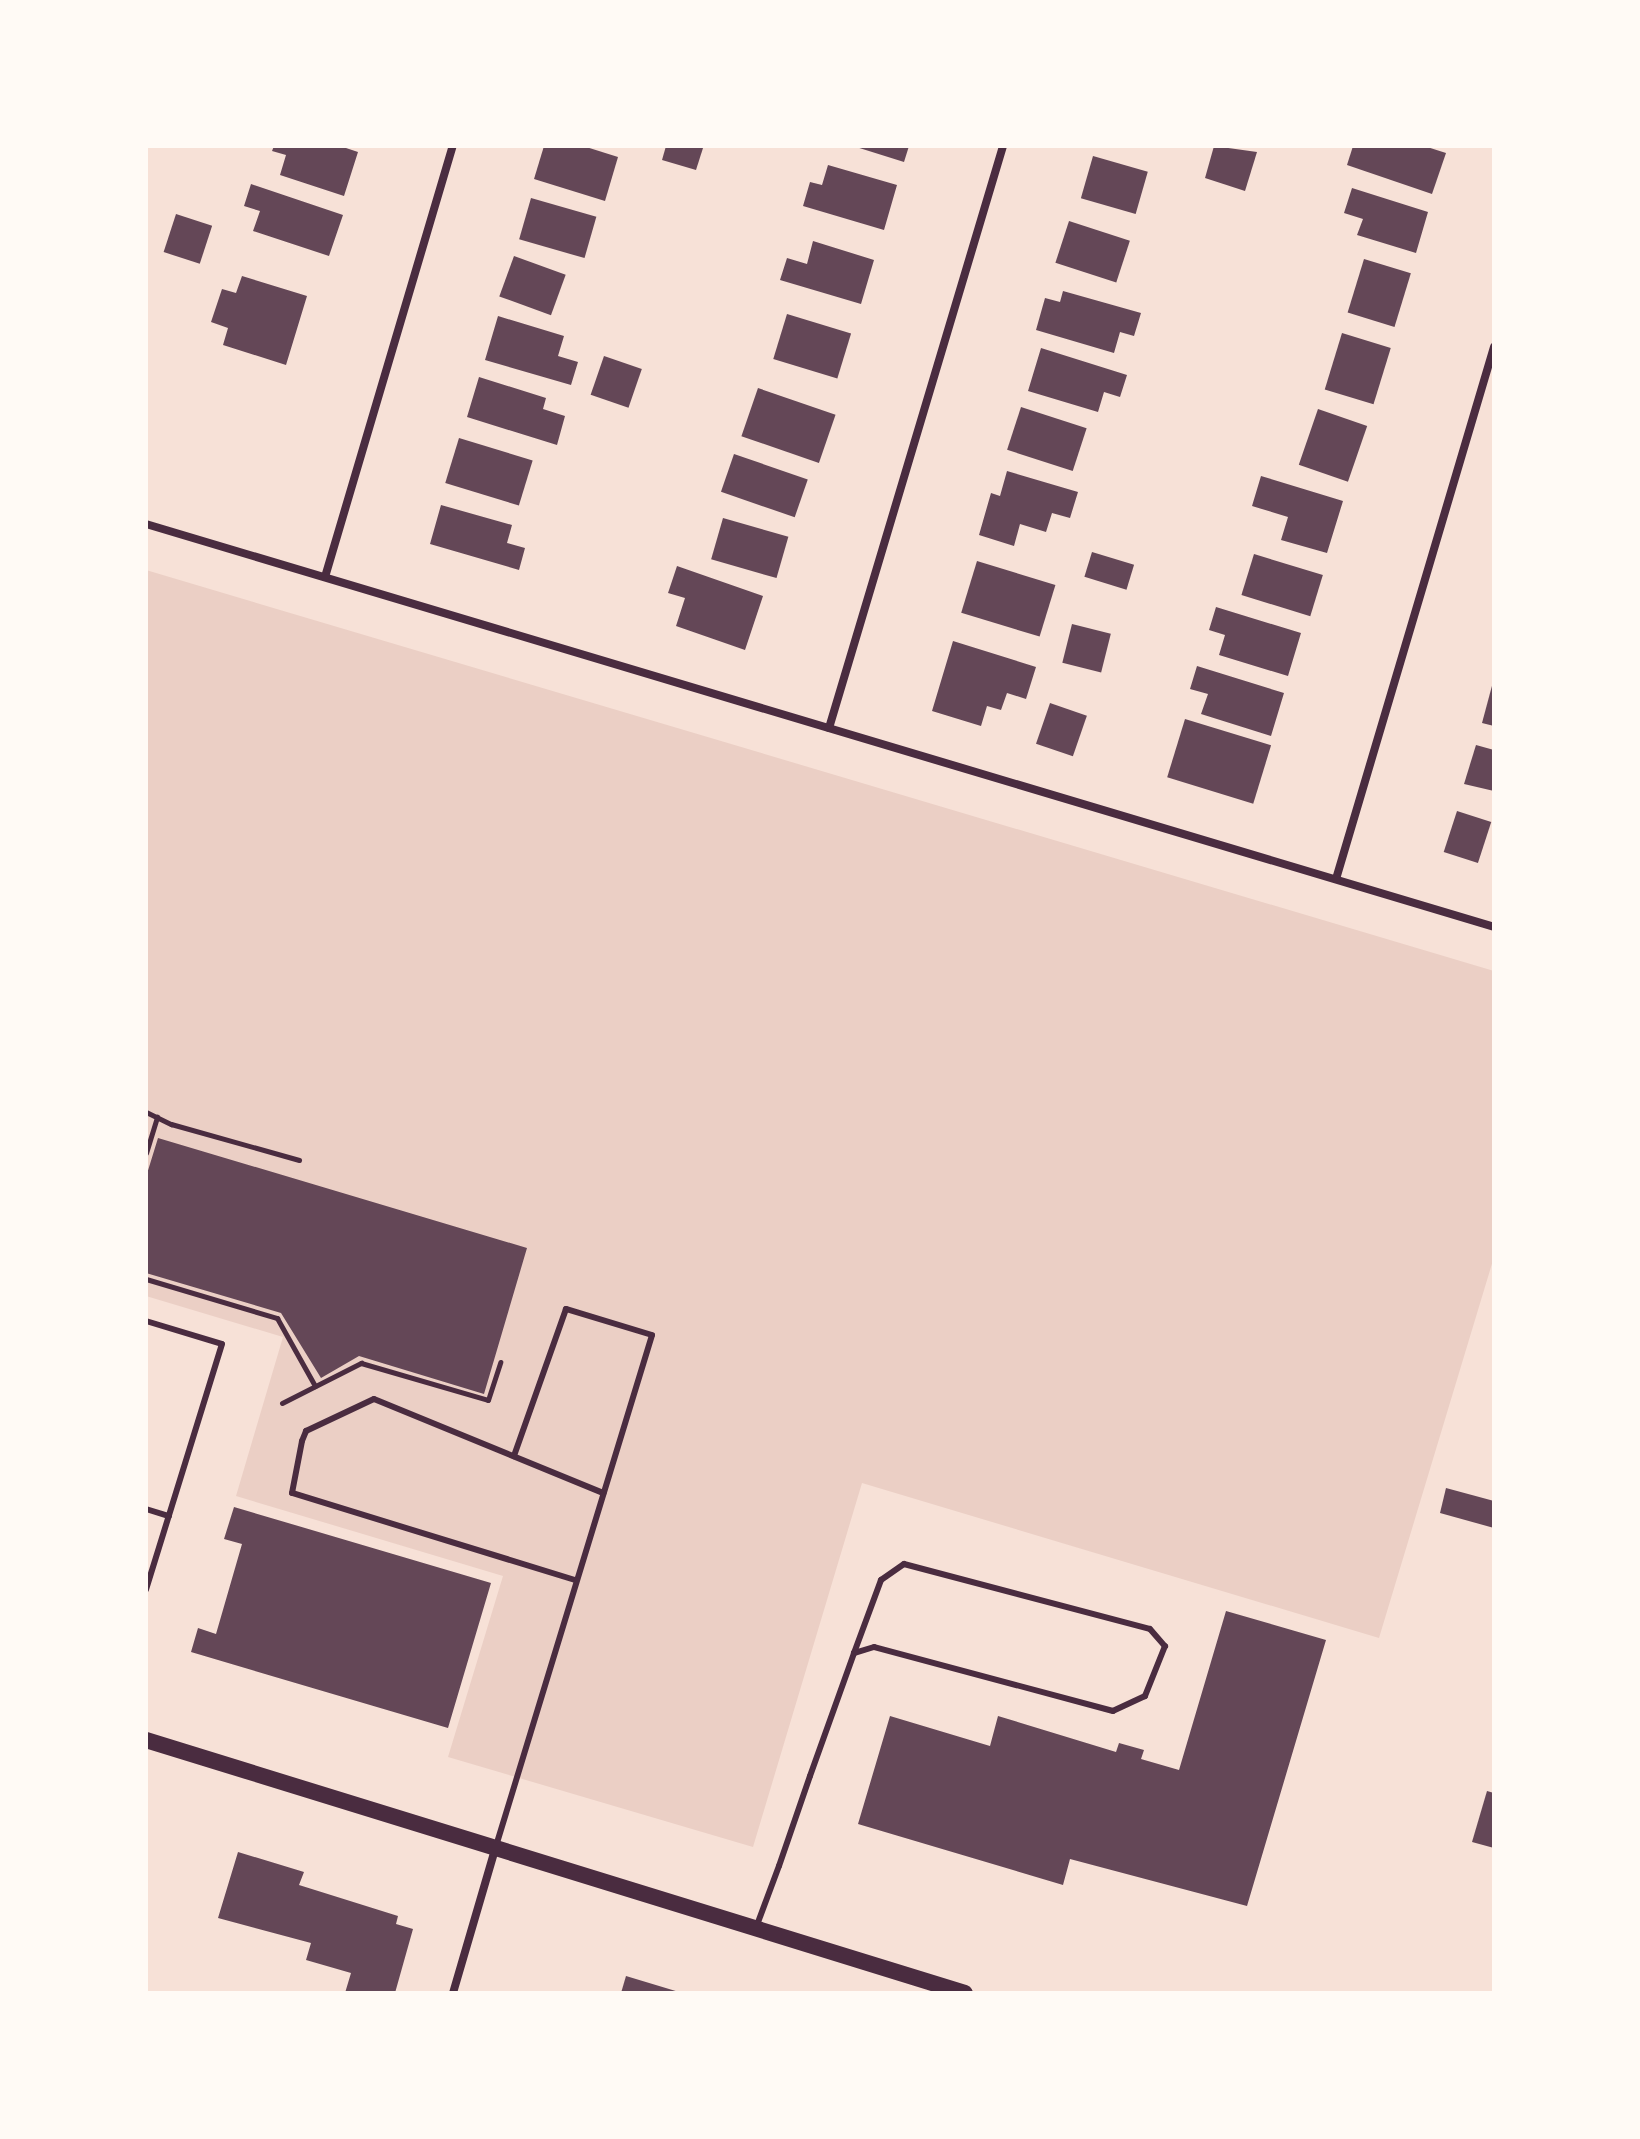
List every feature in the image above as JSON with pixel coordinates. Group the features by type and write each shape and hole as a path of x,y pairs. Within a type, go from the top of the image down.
{"main road":[{"path":"146,1740 965,1993"}],"street":[{"path":"325,577 453,146"},
{"path":"829,728 1003,146"},
{"path":"1336,879 1494,347"},
{"path":"146,524 1494,927"},
{"path":"453,1993 495,1849"}],"lane":[{"path":"495,1849 652,1335 566,1309 514,1456"},
{"path":"146,1321 222,1344 146,1589"},
{"path":"575,1580 292,1493 306,1431 374,1399 603,1493"},
{"path":"146,1509 169,1516"},
{"path":"755,1929 854,1653 881,1580 904,1564 1150,1629 1165,1646 1145,1696 1113,1711 874,1647 854,1653"}],"path":[{"path":"146,1112 299,1160"},
{"path":"146,1153 157,1117"},
{"path":"146,1279 277,1318 315,1386"}],"shaded area":[{"path":"146,570 1494,971 1494,1257 1379,1638 862,1483 753,1847 448,1757 503,1576 236,1496 283,1337 146,1296"}],"building":[{"path":"274,146 340,146 358,152 344,196 280,175 286,155 272,151"},
{"path":"544,146 583,146 618,157 605,201 534,179"},
{"path":"666,146 703,148 696,170 662,160"},
{"path":"853,146 909,146 904,162"},
{"path":"1214,146 1257,152 1245,191 1205,178"},
{"path":"1353,146 1424,146 1446,153 1432,194 1347,165"},
{"path":"1093,156 1148,172 1136,214 1081,198"},
{"path":"828,165 897,185 884,230 803,206 810,182 822,185"},
{"path":"251,184 343,215 329,256 253,231 260,211 244,206"},
{"path":"1352,188 1428,212 1416,253 1357,235 1363,219 1344,213"},
{"path":"531,198 596,217 585,258 519,239"},
{"path":"176,214 212,226 200,264 164,252"},
{"path":"1069,221 1130,241 1116,283 1055,263"},
{"path":"813,241 874,260 861,304 780,280 787,258 807,264"},
{"path":"514,256 566,275 551,315 499,296"},
{"path":"1364,259 1411,273 1394,327 1348,313"},
{"path":"242,276 307,296 286,365 223,345 228,328 211,322 222,289 236,293"},
{"path":"1063,291 1141,313 1134,336 1120,332 1114,353 1036,330 1045,298 1060,302"},
{"path":"787,314 851,334 837,379 773,359"},
{"path":"498,316 564,336 558,356 578,362 571,385 485,360"},
{"path":"1342,333 1391,348 1374,404 1325,389"},
{"path":"1041,348 1127,375 1120,397 1104,392 1098,412 1028,391"},
{"path":"604,356 642,369 628,408 591,395"},
{"path":"479,377 546,398 543,409 565,416 557,445 467,417"},
{"path":"758,388 836,415 819,463 741,436"},
{"path":"1021,407 1087,428 1073,471 1007,450"},
{"path":"1318,409 1367,426 1348,482 1299,465"},
{"path":"459,438 533,461 519,505 445,483"},
{"path":"734,454 808,479 795,517 721,492"},
{"path":"1007,471 1078,492 1070,518 1052,513 1046,532 1020,524 1014,546 979,535 991,493 1000,496"},
{"path":"1261,476 1343,501 1327,553 1281,540 1288,517 1252,506"},
{"path":"441,505 512,525 507,543 525,548 519,570 430,544"},
{"path":"723,518 788,537 777,578 711,559"},
{"path":"1092,552 1134,565 1126,590 1084,577"},
{"path":"1254,554 1323,575 1310,616 1241,595"},
{"path":"977,561 1055,585 1040,637 961,613"},
{"path":"677,566 763,596 745,650 676,626 685,598 668,593"},
{"path":"1216,607 1301,633 1288,676 1219,655 1225,635 1209,630"},
{"path":"1072,624 1111,634 1101,672 1062,663"},
{"path":"953,641 1036,667 1026,699 1007,693 1001,710 987,706 981,726 932,711"},
{"path":"1197,666 1284,693 1271,736 1201,714 1208,694 1190,689"},
{"path":"1494,682 1494,726 1482,723"},
{"path":"1050,703 1087,716 1073,756 1036,744"},
{"path":"1185,719 1271,745 1253,804 1167,777"},
{"path":"1476,745 1494,750 1494,791 1464,784"},
{"path":"1457,811 1491,822 1478,863 1444,852"},
{"path":"158,1138 527,1248 484,1394 359,1356 321,1378 281,1313 146,1273 146,1177"},
{"path":"1446,1488 1494,1501 1494,1528 1440,1513"},
{"path":"234,1507 491,1583 448,1728 191,1652 198,1628 216,1634 242,1544 224,1539"},
{"path":"1226,1611 1326,1640 1247,1906 1070,1859 1063,1885 858,1824 890,1716 990,1746 998,1716 1116,1752 1119,1743 1144,1750 1141,1759 1179,1770"},
{"path":"1487,1791 1494,1793 1494,1848 1472,1842"},
{"path":"238,1852 304,1872 299,1885 398,1916 396,1924 413,1929 395,1993 345,1993 351,1973 306,1960 311,1943 218,1918"},
{"path":"626,1976 679,1992 679,1993 621,1993"}]}
